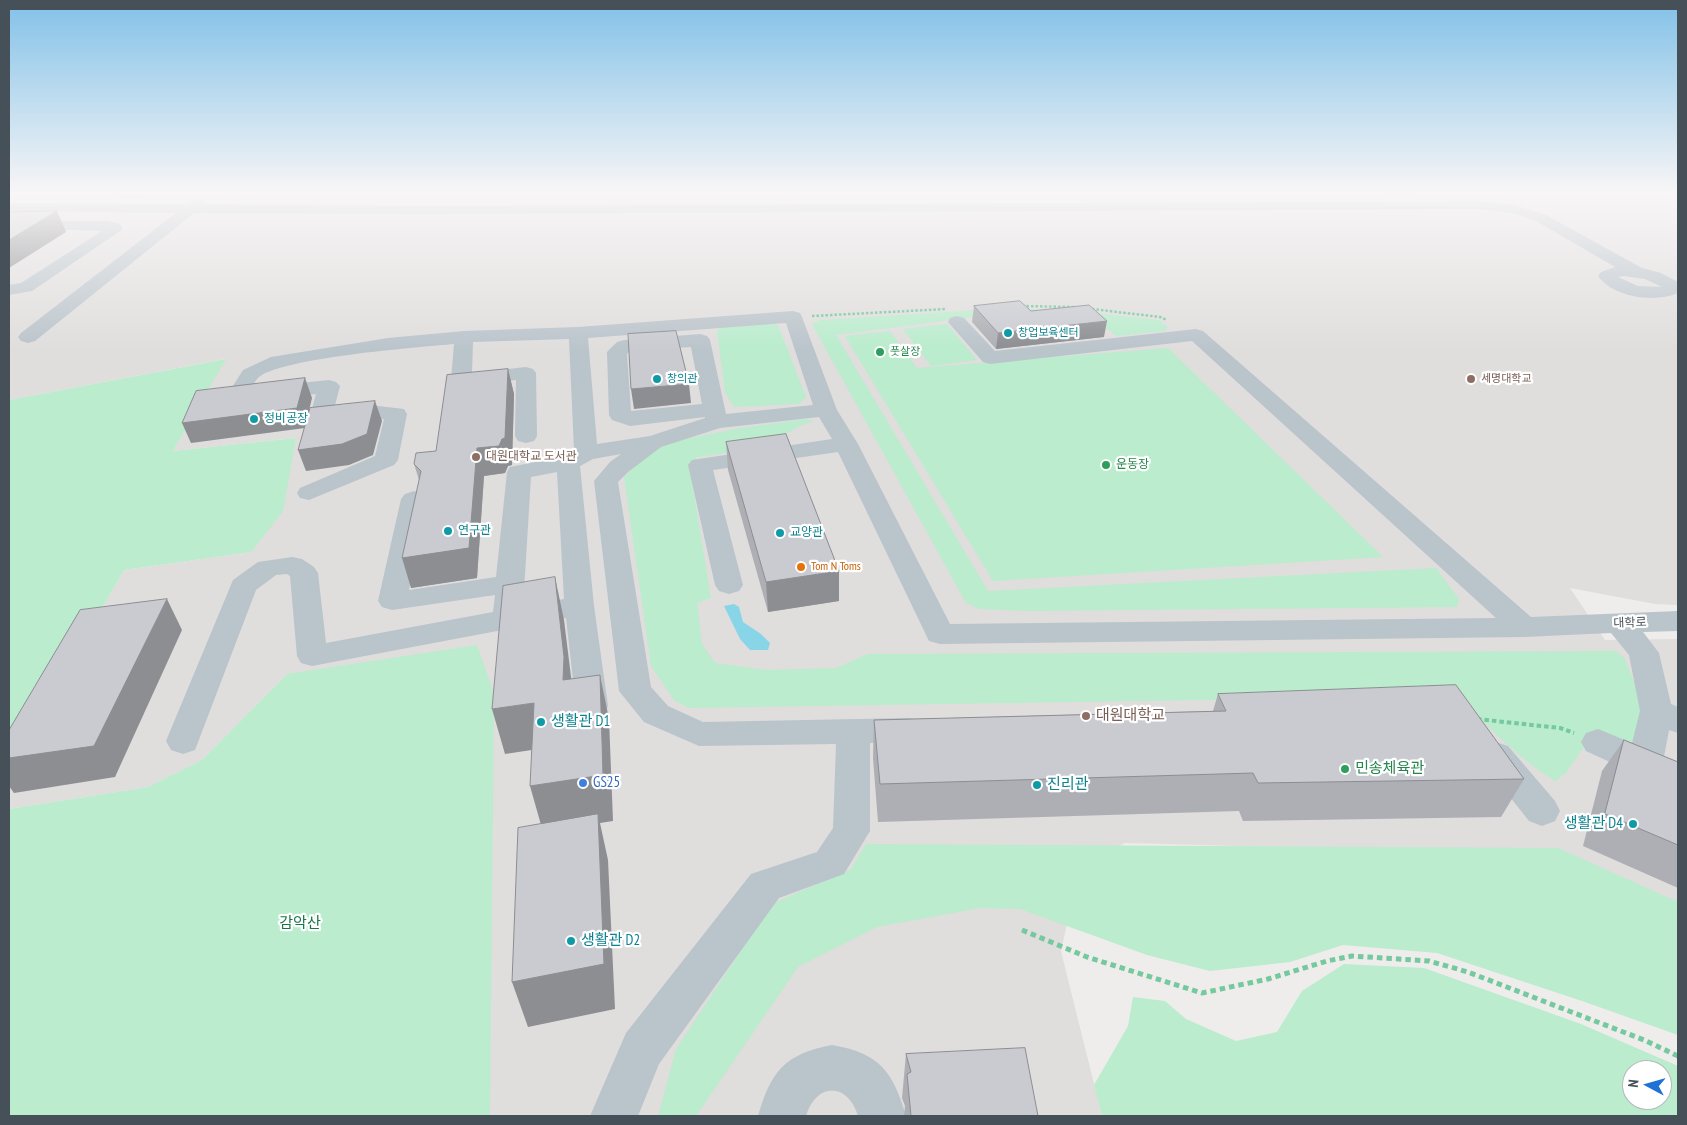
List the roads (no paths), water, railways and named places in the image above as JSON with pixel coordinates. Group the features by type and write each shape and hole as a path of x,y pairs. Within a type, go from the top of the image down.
{"street":[{"path":"9,290 26,287 74,244"},
{"path":"44,256 80,244"},
{"path":"28,337 145,244"},
{"path":"1571,244 1615,272"},
{"path":"1588,244 1636,272"},
{"path":"9,280 30,266"},
{"path":"1615,272 1636,272 1673,282 1673,289 1669,291 1643,291 1614,283 1608,276 1615,272"},
{"path":"952,315 990,358 1196,335 1524,627"},
{"path":"729,585 700,465 846,444 826,410 793,317 624,346 617,352 620,415 630,418 716,416 826,410"},
{"path":"309,494 386,460 396,414 385,411 334,417 321,416 329,386 237,397 250,374 278,361 388,344 464,337 578,333 700,332"},
{"path":"700,332 716,416"},
{"path":"578,333 579,606 592,706"},
{"path":"464,337 461,380 526,373 526,436"},
{"path":"507,620 519,472 653,442 716,416"},
{"path":"653,442 619,467 606,481 635,691 656,714 699,734 853,732 942,728"},
{"name":"대학로","path":"846,444 940,634 1524,627 1678,622"},
{"path":"414,499 392,601 510,584"},
{"path":"182,741 243,586 268,568 292,565 304,573 312,656 579,606"},
{"path":"1620,624 1644,653 1667,716 1645,763"},
{"path":"1467,719 1542,811"},
{"path":"614,1116 642,1049 765,886 830,863 851,831 853,732"},
{"path":"1598,742 1678,778"},
{"path":"782,1116 784,1104 791,1090 802,1078 816,1070 831,1067 846,1069 866,1081 872,1087 880,1103 882,1116"}],"water":[{"path":"734,604 739,607 743,622 761,634 770,643 768,650 750,650 740,639 724,606"}],"place":[{"name":"창업보육센터","path":"1008,333"},
{"name":"풋살장","path":"880,352"},
{"name":"창의관","path":"657,379"},
{"name":"세명대학교","path":"1471,379"},
{"name":"정비공장","path":"254,419"},
{"name":"대원대학교 도서관","path":"476,457"},
{"name":"운동장","path":"1106,465"},
{"name":"연구관","path":"448,531"},
{"name":"교양관","path":"780,533"},
{"name":"Tom N Toms","path":"801,567"},
{"name":"대원대학교","path":"1086,716"},
{"name":"생활관 D1","path":"541,722"},
{"name":"민송체육관","path":"1345,769"},
{"name":"GS25","path":"583,783"},
{"name":"진리관","path":"1037,785"},
{"name":"생활관 D4","path":"1633,824"},
{"name":"생활관 D2","path":"571,941"}],"park label":[{"name":"감악산","path":"300,924"}]}
